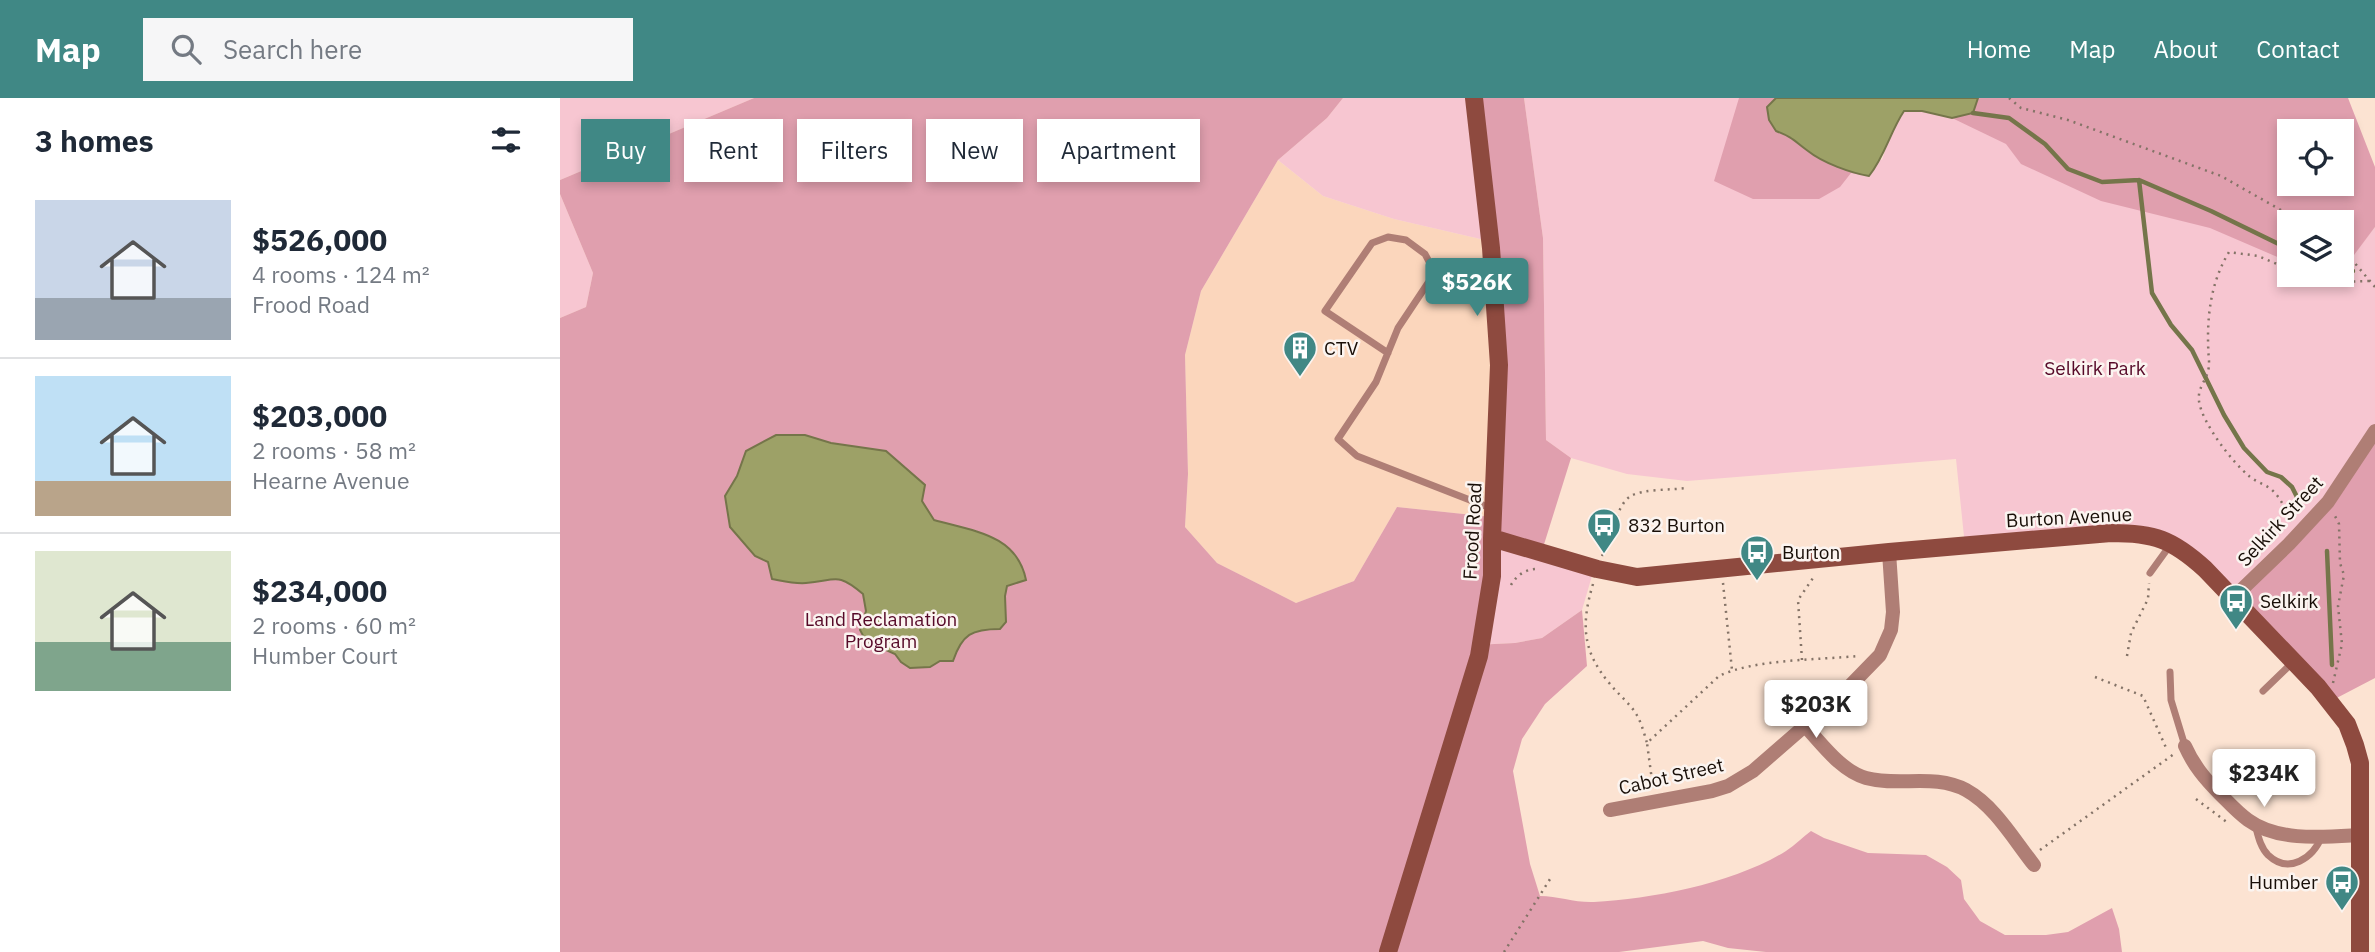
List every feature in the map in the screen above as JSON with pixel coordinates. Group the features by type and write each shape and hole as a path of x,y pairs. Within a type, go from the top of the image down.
{"street":[{"name":"Frood Road","path":"1388,952 1479,656 1492,576 1499,365 1492,263 1474,98"},
{"name":"Selkirk Street","path":"2233,598 2323,507 2375,430"},
{"name":"Burton Avenue","path":"1492,538 1597,569 1637,577 2110,533 2144,533 2171,544 2194,559 2233,598 2321,690 2347,724 2360,763 2360,952"},
{"name":"Cabot Street","path":"1610,810 1728,786 1753,771 1845,691 1880,655 1891,630 1893,612 1889,552"},
{"path":"1805,726 1834,757 1864,778 1938,781 1966,790 1993,813 2031,861"},
{"path":"2185,746 2202,775 2255,824 2281,834 2360,835"}],"lane":[{"path":"1388,353 1325,311 1372,243 1388,237 1406,240 1425,254 1437,277"},
{"path":"1492,263 1450,270 1428,283 1398,328 1376,382 1338,439 1357,456 1493,509"},
{"path":"2150,573 2171,544"},
{"path":"2263,691 2293,661"},
{"path":"2170,672 2171,701 2185,746"},
{"path":"2255,824 2260,844 2267,855 2278,862 2300,862 2311,855 2322,836"}],"path":[{"path":"2009,98 2021,108 2068,120 2221,176 2281,210"},
{"path":"2277,265 2258,256 2229,252 2218,275 2208,309 2210,372 2199,391 2199,403 2209,425 2230,456 2250,477 2271,489 2299,533"},
{"path":"2354,263 2375,287"},
{"path":"2354,282 2369,281"},
{"path":"1597,569 1628,497 1686,488"},
{"path":"2321,690 2334,682 2342,644 2338,606 2344,575 2340,563 2337,517 2323,507"},
{"path":"1511,585 1522,573 1539,569"},
{"path":"2127,656 2131,634 2148,599 2150,573"},
{"path":"1802,576 1815,575 1798,600 1802,661"},
{"path":"1712,584 1723,583 1732,670"},
{"path":"1604,587 1593,584 1585,612 1586,637 1591,656 1608,683 1636,713 1647,743 1655,801"},
{"path":"1647,743 1710,684 1732,670 1880,655"},
{"path":"2095,677 2143,696 2166,750"},
{"path":"2031,861 2185,746"},
{"path":"1504,952 1552,876"}],"shaded area":[{"path":"1776,98 1978,98 1973,113 1952,118 1922,111 1904,111 1869,176 1829,163 1776,131 1769,120 1767,107"},
{"path":"1278,160 1323,196 1394,219 1489,241 1492,517 1397,507 1354,581 1296,603 1217,563 1185,527 1188,474 1185,355 1201,291"},
{"path":"776,435 805,435 831,443 886,451 925,485 922,501 934,520 977,532 1003,544 1021,565 1026,580 1007,586 1006,622 1000,629 982,630 969,635 960,645 953,661 940,661 930,667 910,668 895,654 866,641 860,630 866,611 863,594 847,582 836,579 802,583 772,579 768,562 755,556 730,527 725,496 737,476 746,451"}],"green space":[{"path":"560,98 754,98 704,119 684,119 684,128 670,134 670,119 581,119 581,171 560,180"},
{"name":"Land Reclamation Program","path":"754,98 1343,98 1327,118 1278,160 1201,291 1185,355 1188,474 1185,527 1217,563 1296,603 1354,581 1397,507 1492,517 1496,439 1473,98 1524,98 1543,238 1546,440 1571,458 1541,554 1491,538 1474,645 1515,643 1542,638 1582,610 1587,666 1545,704 1522,739 1513,771 1530,864 1540,896 1594,902 1642,897 1693,887 1766,862 1786,851 1811,831 1868,853 1926,855 1947,867 1961,880 1964,899 1980,921 2005,935 2068,932 2112,908 2119,929 2122,952 1766,952 1728,948 1703,941 1619,952 560,952 560,318 586,307 593,273 560,194 560,180 581,171 581,182 670,182 670,134 684,128 684,182 783,182 783,119 704,119"},
{"path":"1343,98 1473,98 1489,241 1394,219 1323,196 1278,160 1327,118"},
{"name":"Selkirk Park","path":"1524,98 1776,98 1882,160 1892,128 1904,110 1922,111 2277,182 2277,196 2320,196 2334,210 2277,210 2277,287 2354,287 2354,254 2375,227 2375,433 2329,503 2233,601 2204,569 2143,534 1965,546 1956,459 1687,481 1627,474 1571,458 1546,440 1543,238"},
{"path":"1739,98 2348,98 2375,167 2375,227 2354,255 2354,210 2277,210 2277,257 2210,228 2101,201 2021,164 2006,144 1952,118 1922,111 1904,111 1869,176 1851,173 1840,187 1819,199 1753,199 1714,181"},
{"path":"560,194 593,273 586,307 560,318"},
{"name":"Selkirk Park","path":"2354,232 2360,238 2354,250"},
{"path":"2375,433 2375,678 2329,702 2233,601 2290,545"},
{"path":"1490,538 1594,569 1582,610 1542,638 1515,643 1473,645"}],"waterway":[{"path":"1973,113 2009,118 2045,144 2068,169 2102,182 2139,180 2277,243"},
{"path":"2139,180 2152,293 2171,325 2192,350 2224,415 2244,448 2267,472 2281,477 2292,487 2298,499"},
{"path":"2327,551 2332,665"}],"place":[{"name":"CTV","path":"1300,378"},
{"name":"832 Burton","path":"1604,555"},
{"name":"Burton","path":"1757,582"},
{"name":"Selkirk","path":"2236,631"},
{"name":"Humber","path":"2342,912"}]}
